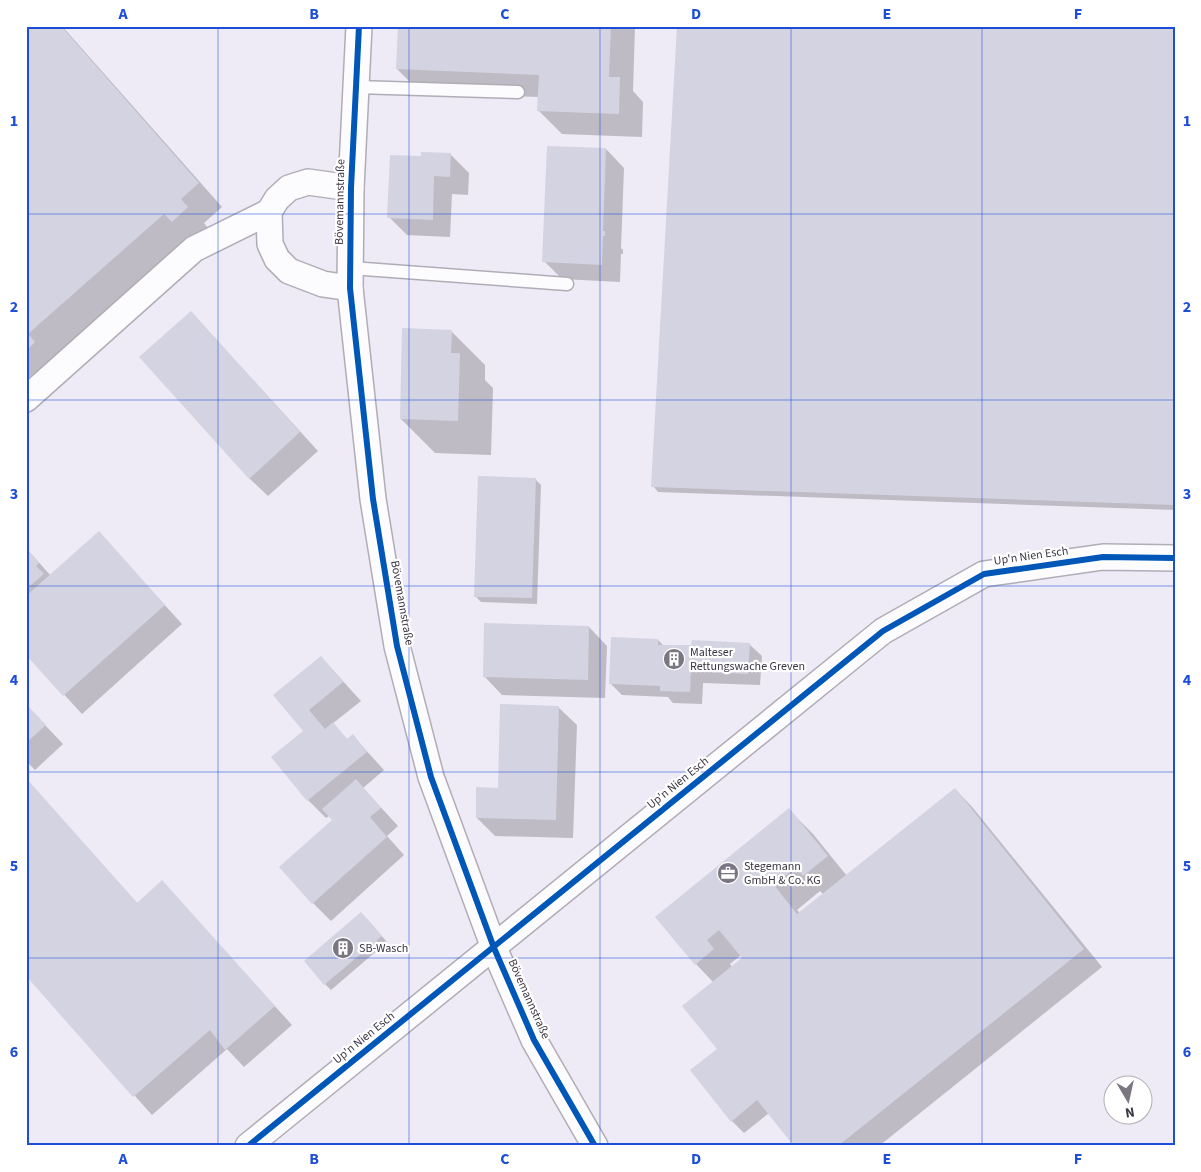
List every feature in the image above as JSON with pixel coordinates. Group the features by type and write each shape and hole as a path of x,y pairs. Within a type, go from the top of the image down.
{"street":[{"name":"Bövemannstraße","path":"359,26 351,188 350,278 373,499 397,646 431,777 494,948 534,1040 595,1146"},
{"name":"Bövemannstraße","path":"26,399 194,250 269,212 277,199 289,188 308,182 351,188"},
{"path":"269,212 270,244 277,259 289,271 323,284 350,278"},
{"name":"Up'n Nien Esch","path":"248,1146 882,631 984,574 1103,557 1175,558"}],"lane":[{"path":"356,87 518,92"},
{"path":"350,278 567,284"}],"building":[{"path":"26,26 61,26 199,183 181,199 188,207 172,222 164,214 28,334 35,342 26,351"},
{"path":"398,26 611,26 609,77 620,77 619,114 537,111 539,75 396,69"},
{"path":"677,26 1175,26 1175,505 651,487"},
{"path":"547,146 606,148 603,231 605,231 605,236 603,236 602,265 542,262"},
{"path":"421,152 451,153 450,177 434,176 433,220 387,218 390,155 421,156"},
{"path":"191,311 300,432 249,479 139,357"},
{"path":"402,328 452,330 451,353 460,353 458,421 400,419"},
{"path":"478,476 536,478 532,598 474,597"},
{"path":"99,531 165,605 63,696 26,655 26,596"},
{"path":"26,548 39,563 36,566 44,574 26,589"},
{"path":"484,623 589,626 588,680 483,677"},
{"path":"611,637 658,639 658,645 691,645 692,640 750,643 748,674 691,671 690,692 660,691 660,686 609,684"},
{"path":"321,656 343,682 309,710 325,729 333,722 347,739 353,734 367,752 307,801 271,757 303,731 273,695"},
{"path":"26,704 46,725 26,743"},
{"path":"500,704 559,706 556,820 476,818 476,787 498,788"},
{"path":"26,778 137,903 162,880 275,1006 225,1050 210,1030 133,1097 26,976"},
{"path":"356,779 381,808 370,817 387,837 312,904 279,867 332,820 322,809"},
{"path":"955,788 1084,949 838,1146 794,1146 757,1100 731,1122 690,1070 717,1049 682,1006 742,958 719,930 707,940 714,949 695,965 655,917 789,808 828,856 803,876 796,867 774,885 797,914"},
{"name":"SB-Wasch","path":"361,912 382,936 324,985 304,961"}],"cycle path":[{"path":"359,26 351,188 350,288 373,499 397,646 431,777 494,948 534,1040 595,1146"},
{"path":"248,1146 883,631 984,574 1103,557 1175,558"}],"place":[{"name":"Malteser Rettungswache Greven","path":"674,659"},
{"name":"Stegemann GmbH & Co. KG","path":"728,873"},
{"name":"SB-Wasch","path":"343,948"}]}
